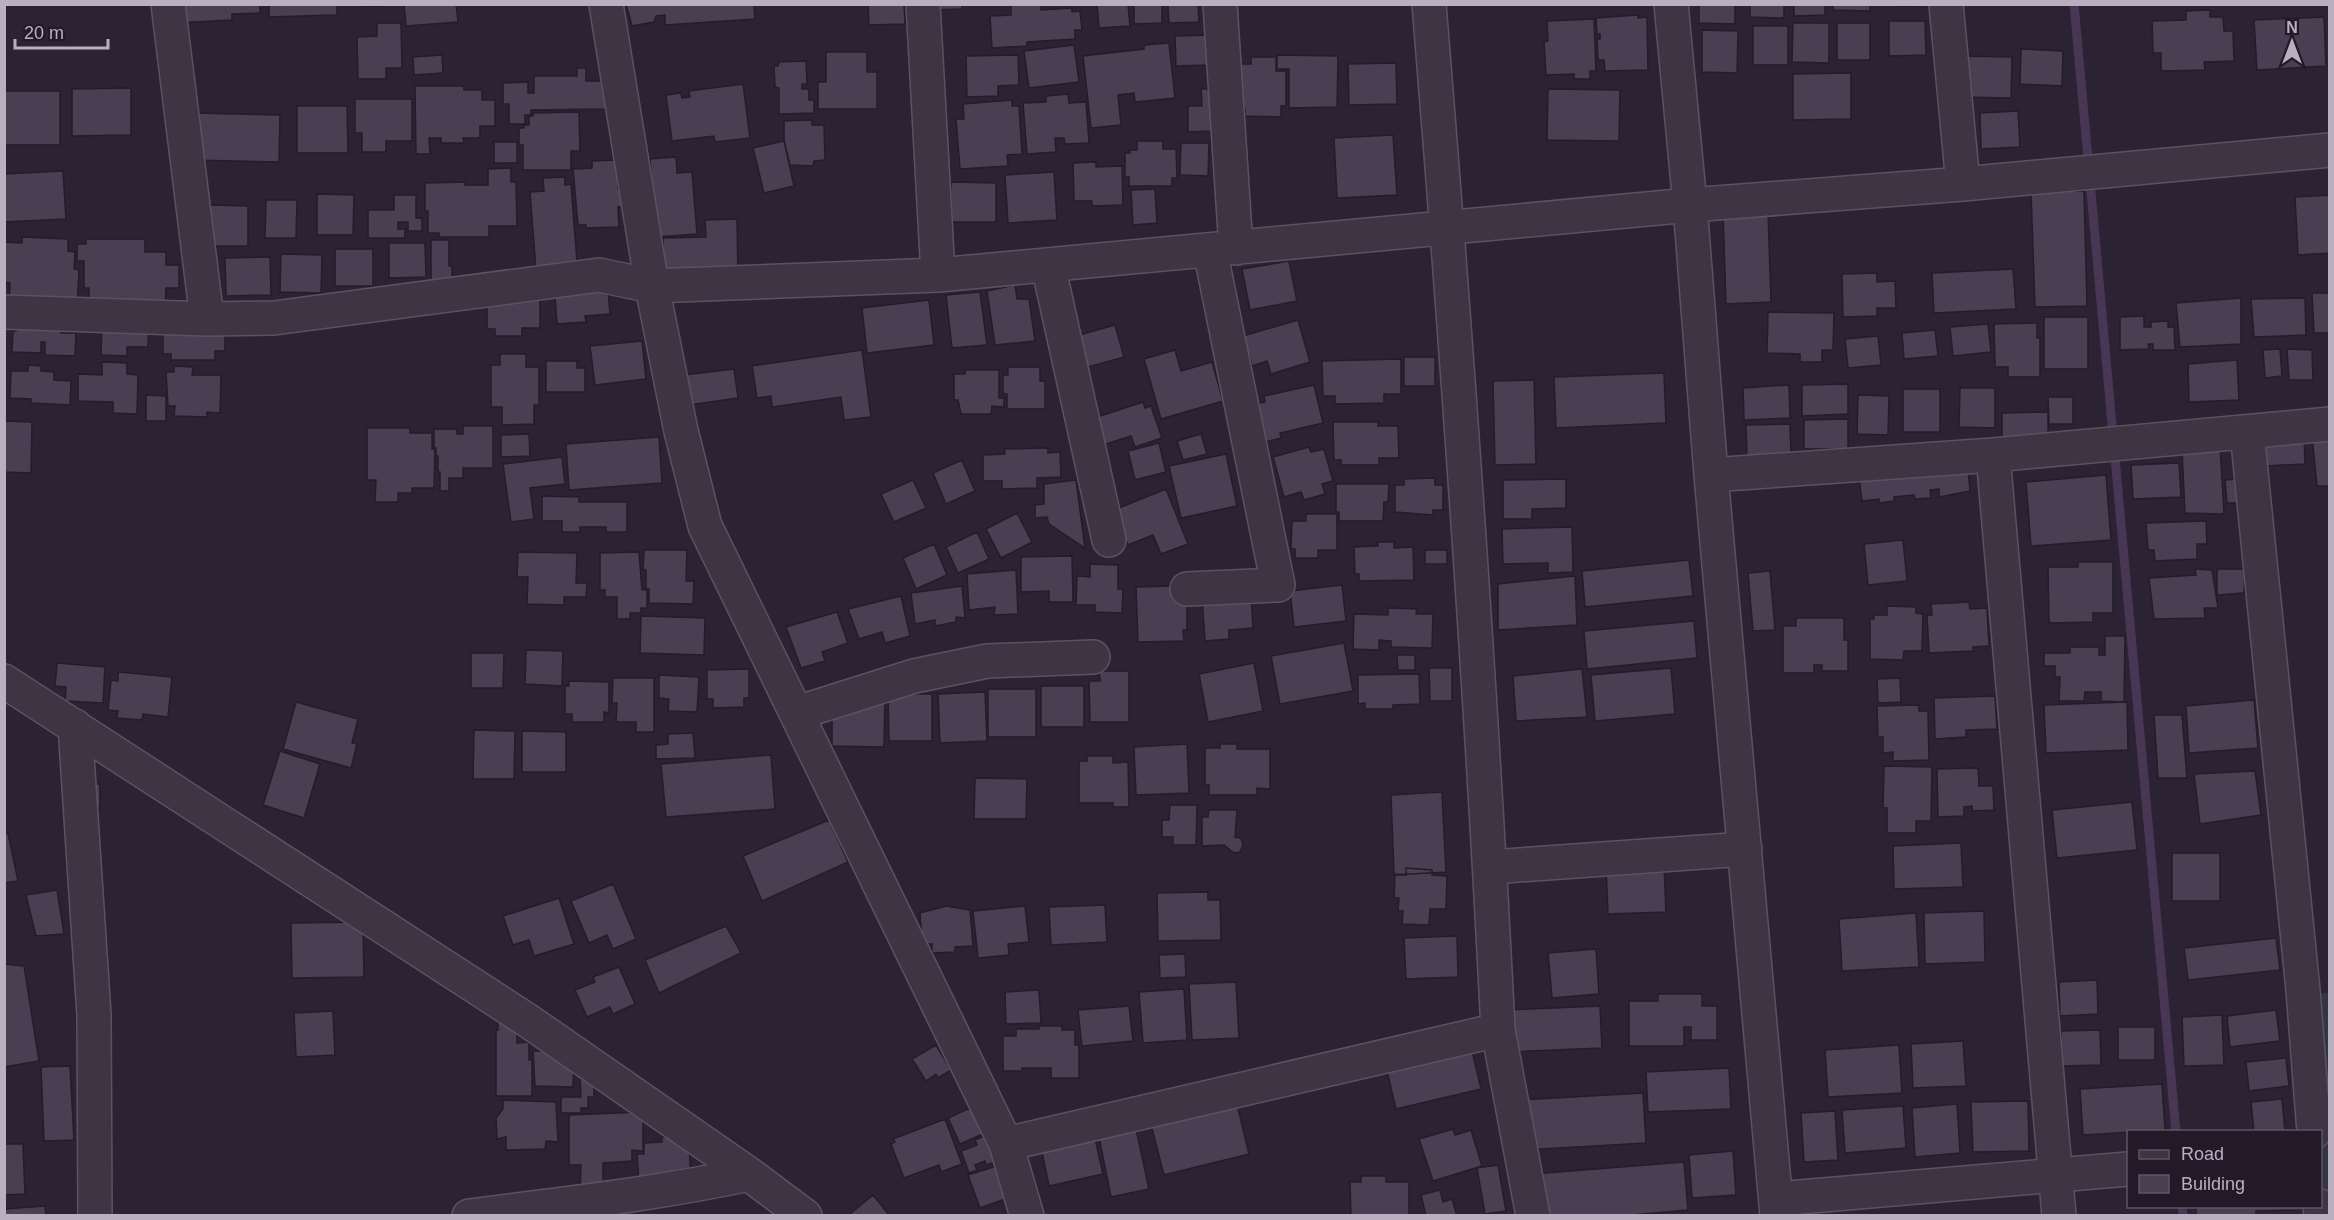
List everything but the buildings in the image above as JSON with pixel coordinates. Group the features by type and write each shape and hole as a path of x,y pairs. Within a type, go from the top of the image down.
{"street":[{"path":"168,4 207,319"},
{"path":"606,4 652,286 681,431 705,526 1006,1144 1027,1215"},
{"path":"923,4 938,274"},
{"path":"1187,589 1278,585 1223,249 1220,4"},
{"path":"1429,4 1447,228 1490,867 1498,1030 1533,1215"},
{"path":"1671,4 1777,1207 2127,1169"},
{"path":"1946,4 1963,184"},
{"path":"4,312 207,319 273,318 599,275 652,286 938,274 1690,205 1963,184 2330,150"},
{"path":"1048,265 1109,540"},
{"path":"1711,476 1993,455 2330,424"},
{"path":"2247,432 2316,989 2314,1130"},
{"path":"1993,455 2059,1215"},
{"path":"796,713 914,676 987,661 1093,657"},
{"path":"4,681 527,1020 749,1174 800,1214"},
{"path":"75,726 94,1015 95,1215"},
{"path":"1490,867 1745,849"},
{"path":"1006,1144 1498,1030"},
{"path":"469,1215 615,1198 749,1174"}],"shaded area":[{"path":"2329,993 2329,1212 2320,1212 2322,1208 2322,1130 2320,1130 2310,994"}],"waterway":[{"path":"2074,4 2176,1130"},
{"path":"2182,1208 2183,1216"}]}
